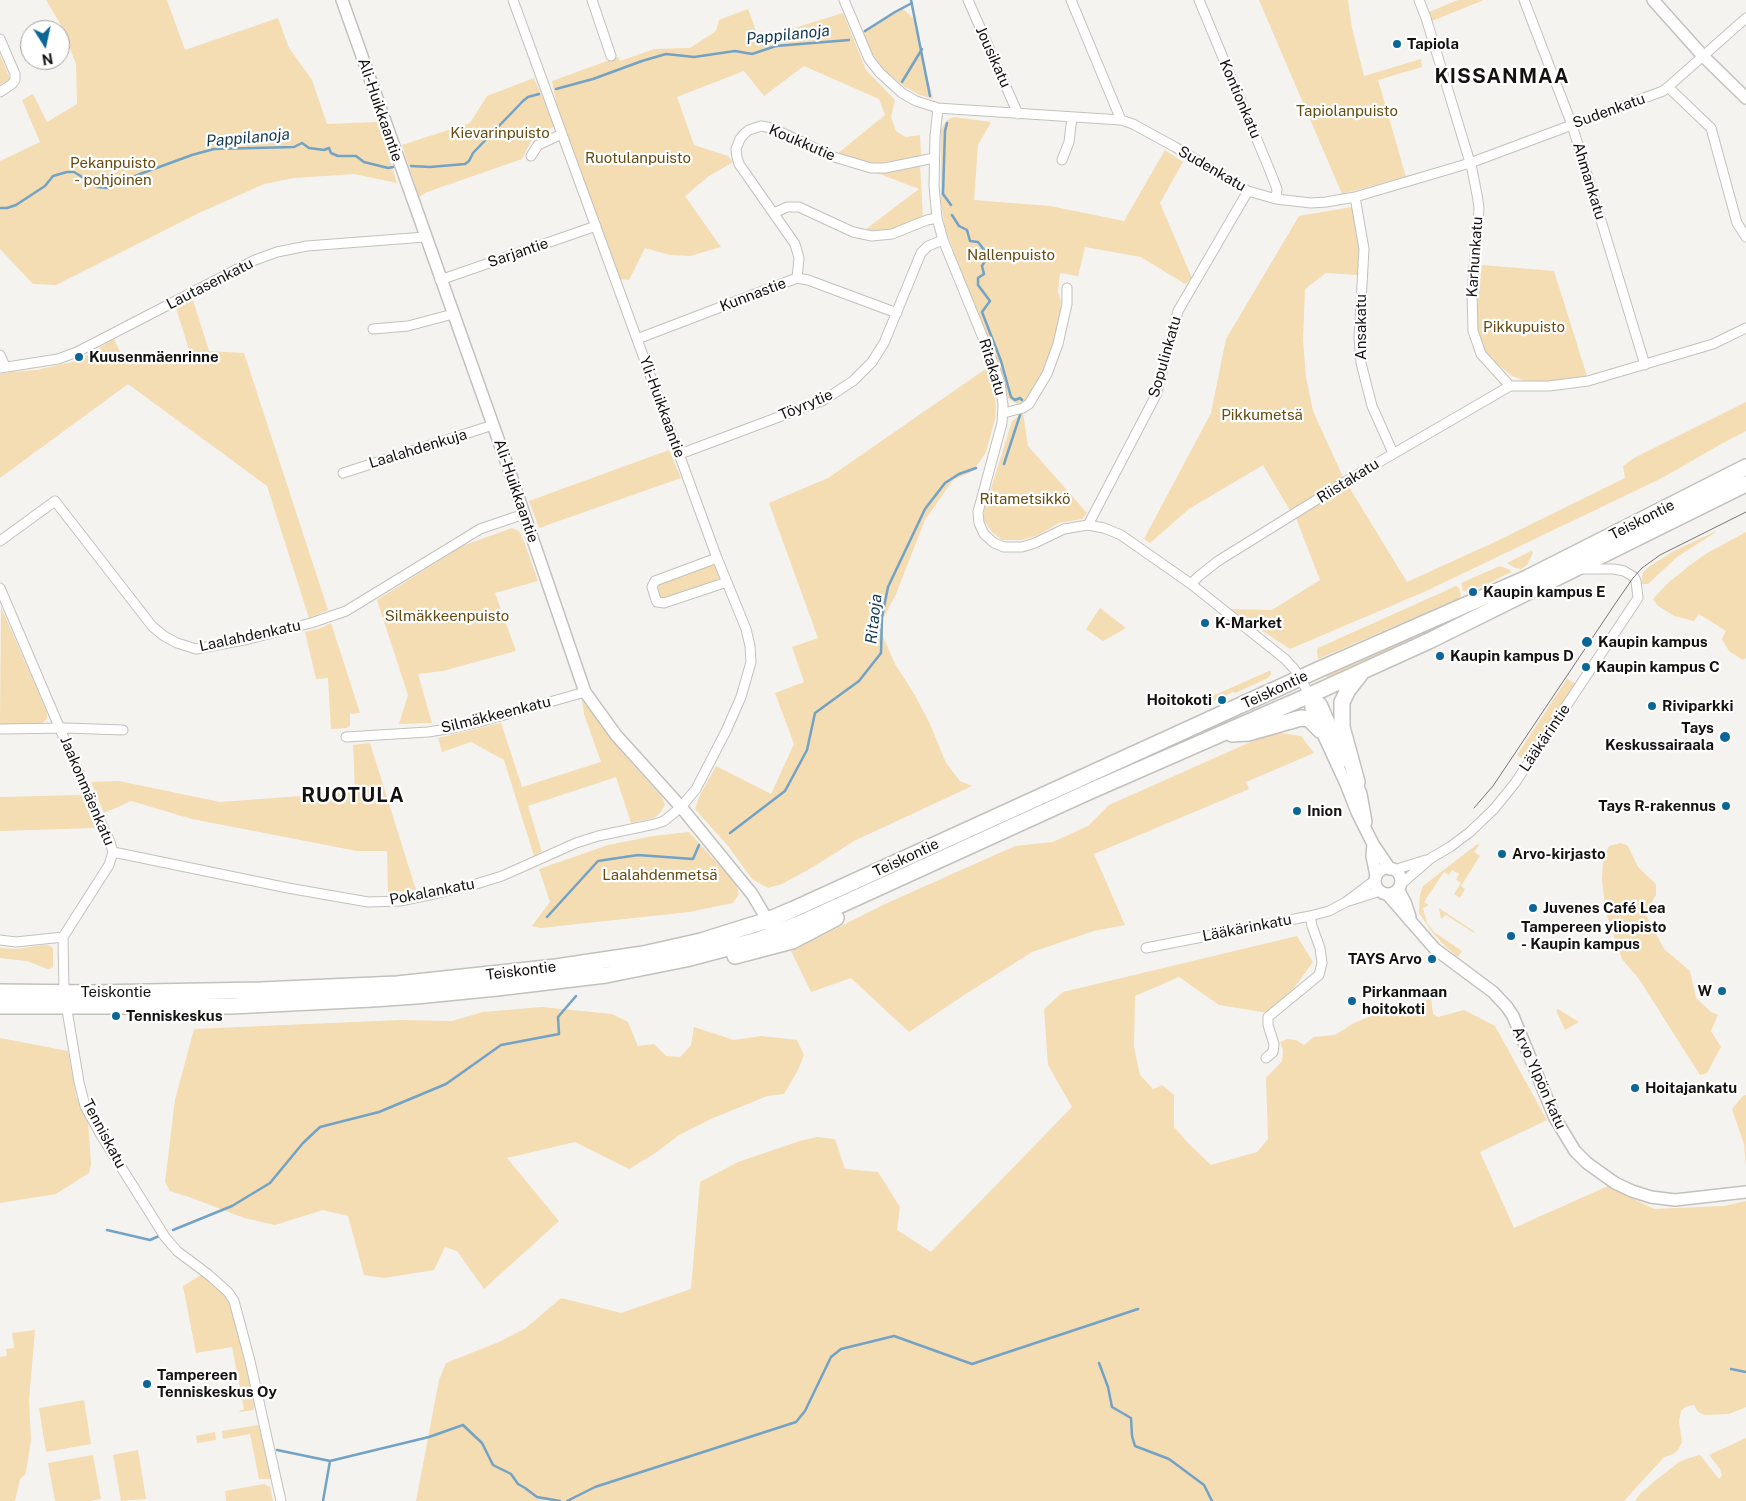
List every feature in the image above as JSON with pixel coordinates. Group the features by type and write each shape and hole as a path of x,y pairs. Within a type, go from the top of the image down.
{"highway":[{"name":"Teiskontie","path":"0,1006 65,1000 359,986 485,976 642,954 701,941 768,920 1300,678 1527,578 1746,467"},
{"name":"Teiskontie","path":"0,992 65,1000 231,1006 372,999 497,988 606,975 686,959 775,934 1431,640 1746,484"},
{"path":"1357,782 1342,727 1342,702 1348,690 1365,669"},
{"path":"1220,734 1248,733 1301,718 1309,719 1320,730"},
{"path":"686,959 712,961 792,941 858,905 866,894"}],"street":[{"name":"Ali-Huikkaantie","path":"342,0 585,692 616,735 681,807 752,894 775,934"},
{"name":"Yli-Huikkaantie","path":"513,0 717,558 746,629 750,646 750,662 741,697 696,790 681,807"},
{"path":"592,0 611,56"},
{"name":"Sudenkatu","path":"844,0 865,52 873,65 907,97 938,108 1121,120 1133,124 1175,147 1248,191 1276,199 1322,203 1355,197 1470,163 1645,98 1668,87 1746,18"},
{"name":"Jousikatu","path":"968,0 1018,114"},
{"path":"1072,0 1121,120"},
{"name":"Kontionkatu","path":"1199,0 1270,170 1276,189 1276,199"},
{"name":"Karhunkatu","path":"1419,0 1470,163 1479,209 1472,293 1471,320 1473,331 1481,354 1510,386"},
{"name":"Ahmankatu","path":"1524,0 1572,125 1645,365"},
{"path":"1654,0 1703,56 1746,98"},
{"path":"0,39 16,80 0,92"},
{"path":"1668,87 1711,128 1737,223 1746,237"},
{"name":"Ritakatu","path":"938,108 934,136 934,186 937,218 943,240 1000,383 1004,413 979,505 978,518 984,534 994,543 1004,547 1022,548 1064,529 1088,525 1104,528 1121,535 1191,584 1285,659 1310,695"},
{"path":"1062,160 1069,142 1072,117"},
{"name":"Koukkutie","path":"797,278 799,258 792,238 744,171 737,157 736,149 740,139 749,130 762,126 772,128 834,157 871,168 885,168 934,158"},
{"path":"531,156 538,145 562,134"},
{"name":"Sopulinkatu","path":"1088,525 1156,395 1178,311 1248,191"},
{"name":"Ansakatu","path":"1355,197 1364,250 1359,338 1361,363 1372,406 1393,453"},
{"path":"774,213 787,206 799,207 853,232 872,236 892,234 937,218"},
{"name":"Sarjantie","path":"440,280 596,226"},
{"name":"Lautasenkatu","path":"2,367 58,359 77,352 255,260 277,252 307,246 425,237"},
{"name":"Töyrytie","path":"680,454 824,400 853,381 872,362 884,343 921,253 928,246 943,240"},
{"name":"Kunnastie","path":"637,338 797,278 808,280 897,313"},
{"path":"1004,413 1023,408 1029,404 1047,374 1058,344 1068,298 1066,288"},
{"path":"373,328 408,326 453,314"},
{"path":"1510,386 1549,386 1586,381 1713,344 1746,328"},
{"path":"0,355 2,367"},
{"name":"Riistakatu","path":"1191,584 1218,562 1393,453 1510,386"},
{"name":"Laalahdenkuja","path":"343,472 493,426"},
{"name":"Laalahdenkatu","path":"0,541 55,501 152,626 173,641 196,649 249,639 322,620 346,611 480,529 524,514"},
{"path":"717,558 655,581 652,587 656,600 657,602 664,603 727,582"},
{"name":"Lääkärintie","path":"1399,887 1431,858 1465,836 1494,809 1519,777 1638,598 1634,577 1624,572 1614,569 1576,569"},
{"name":"Jaakonmäenkatu","path":"0,588 113,852 109,865 63,937"},
{"name":"Silmäkkeenkatu","path":"346,737 428,732 453,728 585,692"},
{"path":"1310,695 1311,708 1357,812 1373,844 1399,876 1399,887 1394,892 1383,893 1377,888 1372,856 1373,844"},
{"path":"1310,695 1321,704 1347,764 1357,782 1365,812 1367,831"},
{"path":"0,729 123,730"},
{"name":"Pokalankatu","path":"113,852 121,852 288,888 368,902 400,901 446,892 502,876 598,836 664,821 681,807"},
{"name":"Lääkärintie","path":"1392,869 1431,858"},
{"path":"1375,878 1382,870 1392,869"},
{"name":"Lääkärinkatu","path":"1146,948 1330,911 1346,902 1375,878"},
{"name":"Arvo Ylpön katu","path":"1399,887 1412,921"},
{"name":"Lääkärinkatu","path":"1346,902 1383,893"},
{"name":"Arvo Ylpön katu","path":"1383,893 1412,921 1435,949 1493,992 1507,1007 1513,1016 1555,1118 1564,1135 1575,1151 1594,1169 1615,1183 1632,1191 1667,1199 1674,1200 1746,1192"},
{"path":"1266,1058 1273,1052 1274,1044 1268,1025 1268,1017 1320,975 1321,954 1310,916"},
{"path":"0,940 16,942 63,937 65,1000"},
{"name":"Tenniskatu","path":"65,1000 85,1106 101,1135 165,1238 174,1248 222,1286 234,1302 248,1352 281,1501"}],"green space":[{"name":"Pekanpuisto - pohjoinen","path":"46,0 167,0 185,50 278,18 289,48 312,80 327,124 378,122 397,183 354,174 294,178 264,184 199,213 56,285 33,284 0,249 0,161 40,142 22,100 33,94 47,122 77,104 76,64 70,48 70,20 58,20"},
{"name":"Tapiolanpuisto","path":"1259,0 1348,0 1352,28 1364,76 1421,59 1422,67 1378,80 1406,177 1342,194"},
{"path":"1458,0 1484,0 1432,21 1429,12"},
{"name":"Ruotulanpuisto","path":"748,9 759,39 843,13 866,70 895,100 891,117 896,131 906,137 920,135 921,155 894,163 875,165 837,154 885,115 879,99 804,66 764,96 744,71 677,97 694,145 728,156 733,162 709,176 685,196 721,247 690,256 670,255 645,248 629,280 620,279 557,107 552,81 618,57 620,61 654,49 690,48 716,31 719,20"},
{"path":"903,9 913,18 933,99 905,87 885,71 872,53 862,31"},
{"path":"0,55 10,79 0,85"},
{"name":"Kievarinpuisto","path":"534,78 555,126 532,139 522,159 427,192 419,197 402,145 470,123 487,96"},
{"name":"Nallenpuisto","path":"954,117 991,122 978,145 974,200 1050,206 1124,221 1165,150 1183,162 1160,203 1192,278 1185,284 1141,257 1085,247 1078,276 1060,273 1058,292 1061,302 1059,327 1052,352 1045,370 1026,401 1017,404 1008,398 997,359 945,228 941,202 941,129 947,120"},
{"path":"920,164 923,217 902,227 879,233 866,229 919,189 877,173"},
{"name":"Pikkumetsä","path":"1352,207 1357,223 1358,275 1326,273 1305,289 1303,340 1306,377 1313,411 1343,477 1291,512 1263,465 1189,509 1150,543 1144,539 1211,413 1226,339 1299,216"},
{"name":"Pikkupuisto","path":"1482,265 1554,271 1587,376 1551,382 1528,382 1512,376 1490,358 1482,347 1477,327 1477,305"},
{"path":"193,300 209,351 244,353 328,610 309,618 267,486 128,384 0,478 0,374 36,370 77,361 114,339 125,362 191,356 176,308"},
{"path":"987,368 993,385 996,406 995,419 986,452 973,471 953,480 925,520 896,594 879,627 895,664 930,724 946,763 960,781 972,786 854,841 782,884 768,888 752,879 728,846 695,809 700,795 716,766 771,794 794,744 775,693 804,682 792,647 818,638 769,503 828,478"},
{"path":"1746,402 1746,431 1662,478 1424,592 1290,649 1229,609 1272,610 1320,580 1296,518 1349,487 1407,582 1497,541 1625,478 1623,466 1634,458"},
{"name":"Ritametsikkö","path":"1023,413 1028,446 1087,513 1082,519 1059,523 1036,536 1021,540 1002,540 992,532 984,521 984,511 1012,421"},
{"path":"669,450 681,478 539,528 529,501"},
{"name":"Silmäkkeenpuisto","path":"512,528 519,531 538,581 495,593 516,651 443,671 418,674 432,723 399,724 408,695 377,600 462,546"},
{"path":"1716,531 1677,557 1648,584 1641,584 1643,572 1650,566 1672,552"},
{"path":"1746,532 1746,658 1743,660 1729,651 1722,639 1726,631 1699,614 1694,621 1674,616 1657,605 1653,599 1668,583 1707,553"},
{"path":"1531,551 1533,552 1527,565 1521,569 1507,563"},
{"path":"713,564 720,576 716,582 664,600 658,598 657,584"},
{"path":"1500,566 1511,572 1481,587 1463,591 1461,583"},
{"path":"1456,586 1459,588 1460,598 1318,659 1318,648"},
{"path":"1,607 47,712 47,719 42,723 0,725"},
{"path":"1100,608 1126,628 1103,641 1086,629"},
{"path":"1450,621 1451,624 1328,680 1326,676"},
{"path":"331,623 360,713 350,714 350,725 347,728 331,729 328,678 316,679 305,632"},
{"path":"1271,671 1271,674 1268,678 1211,702 1210,697"},
{"path":"1567,679 1576,684 1525,760 1517,755"},
{"path":"582,700 620,750 662,797 665,805 654,818 631,823 616,777 528,806 542,852 534,856 504,760 471,742 442,752 438,738 501,723 522,787 601,762 584,714"},
{"path":"1273,732 1301,736 1314,753 1246,782 1249,789 1094,854 1125,925 1094,931 1032,952 909,1032 851,978 811,992 791,951 885,904 1015,846 1053,842 1088,826 1109,805"},
{"path":"370,743 416,890 388,893 387,851 357,851 192,819 131,801 104,813 91,782 119,781 220,802 355,792 353,745"},
{"path":"81,795 95,828 0,831 0,797"},
{"name":"Laalahdenmetsä","path":"689,832 736,884 739,894 733,903 689,912 541,928 532,926 550,902 539,869 608,845 653,836"},
{"path":"1621,843 1628,846 1638,867 1656,884 1656,895 1645,913 1664,949 1690,971 1696,998 1711,1012 1718,1015 1711,1031 1721,1047 1707,1073 1700,1075 1639,979 1622,959 1606,913 1602,880 1603,860 1609,846"},
{"path":"1480,844 1474,852 1480,856 1461,886 1465,889 1460,898 1454,894 1461,883 1456,880 1459,874 1452,870 1449,875 1444,872 1424,902 1429,905 1423,908 1427,923 1434,932 1462,951 1458,957 1432,932 1419,913 1420,895 1423,886 1476,845"},
{"path":"1439,908 1475,932 1446,915 1441,919"},
{"path":"1297,936 1313,962 1294,988 1268,1013 1219,1005 1179,977 1135,996 1134,1047 1140,1075 1153,1089 1162,1085 1174,1095 1174,1127 1211,1165 1257,1152 1268,1139 1266,1078 1282,1061 1283,1050 1280,1042 1288,1039 1296,1040 1304,1045 1314,1037 1335,1035 1354,1023 1383,1011 1431,999 1433,1014 1438,1017 1464,1010 1495,1026 1547,1120 1480,1152 1514,1228 1608,1186 1654,1209 1724,1206 1746,1201 1746,1407 1729,1414 1705,1415 1698,1412 1694,1405 1685,1407 1681,1411 1679,1421 1682,1442 1678,1450 1664,1457 1624,1501 416,1501 439,1380 446,1363 499,1342 526,1328 561,1298 621,1313 691,1289 700,1182 738,1162 800,1141 817,1137 835,1139 845,1169 878,1172 900,1207 897,1230 931,1252 1072,1107 1048,1065 1044,1009 1063,992"},
{"path":"43,945 53,948 52,968 48,969 27,961 0,958 0,948 17,949"},
{"path":"542,1007 612,1014 628,1022 638,1046 654,1044 666,1056 680,1057 691,1045 694,1027 734,1040 761,1036 797,1040 804,1055 798,1070 784,1094 767,1096 711,1119 679,1135 654,1154 629,1169 575,1142 507,1158 559,1221 484,1289 457,1251 445,1247 434,1270 384,1278 364,1275 348,1216 323,1210 275,1225 244,1218 170,1191 165,1182 175,1100 194,1029 400,1020 452,1021 483,1012"},
{"path":"1558,1009 1579,1022 1565,1030 1556,1010"},
{"path":"0,1038 68,1051 76,1096 88,1120 91,1164 89,1173 56,1194 0,1203"},
{"path":"1746,1095 1746,1167 1744,1144 1732,1109"},
{"path":"201,1275 220,1290 228,1299 232,1308 255,1406 253,1410 239,1411 244,1409 232,1347 196,1353 183,1286"},
{"path":"35,1330 29,1400 31,1440 27,1466 25,1475 20,1479 15,1501 0,1501 0,1357 7,1356 6,1349 14,1348 12,1333"},
{"path":"84,1400 91,1444 46,1452 39,1408"},
{"path":"258,1425 272,1479 259,1479 250,1434 223,1439 222,1431"},
{"path":"215,1432 216,1440 197,1443 196,1436"},
{"path":"1746,1438 1746,1501 1635,1501 1640,1494 1679,1462 1700,1455 1719,1479 1722,1476 1720,1469 1709,1455"},
{"path":"138,1450 146,1499 121,1501 113,1455"},
{"path":"93,1455 101,1499 90,1501 55,1501 48,1463"},
{"path":"264,1484 270,1487 273,1501 226,1501 225,1491"}],"waterway":[{"path":"911,0 930,96"},
{"name":"Pappilanoja","path":"865,31 912,3"},
{"name":"Pappilanoja","path":"556,89 593,79 666,54 694,57 735,51 752,54 776,46 849,40"},
{"path":"902,82 922,49"},
{"name":"Pappilanoja","path":"411,166 430,167 465,164 473,153 523,101 528,97 539,94"},
{"path":"947,123 945,131 943,194 951,205"},
{"name":"Pappilanoja","path":"0,208 16,205 45,186 53,176 67,172 74,172 97,187 108,188 140,174 214,149 294,147 302,143 309,148 324,150 329,148 331,153 338,156 356,156 364,162 388,168 393,167"},
{"path":"952,215 959,226 967,230 970,241 978,242 985,251 985,261 982,266 984,274 978,278 978,285 990,301 982,312 1001,361 1011,397 1015,400 1020,398 1022,400"},
{"path":"1004,464 1020,415"},
{"name":"Ritaoja","path":"730,833 785,791 807,750 815,713 859,681 881,653 882,617 888,587 925,509 945,483 959,474 976,468"},
{"path":"547,917 598,861 638,855 693,859 699,845"},
{"path":"173,1230 232,1206 270,1183 303,1143 320,1127 379,1112 446,1084 501,1045 559,1034 558,1017 576,996"},
{"path":"107,1230 150,1240 159,1236"},
{"path":"567,1501 595,1487 796,1422 805,1411 831,1357 841,1349 894,1336 972,1364 1138,1309"},
{"path":"1099,1363 1108,1387 1112,1407 1131,1418 1132,1436 1135,1446 1169,1459 1204,1485 1212,1501"},
{"path":"1731,1369 1746,1372"},
{"path":"277,1450 330,1461 429,1437 463,1425 482,1443 493,1465 511,1474 518,1484 537,1497 560,1501"},
{"path":"323,1501 330,1461"}],"tram line":[{"path":"1474,808 1493,786 1615,604 1642,568 1660,555 1746,512"}],"place":[{"name":"Tapiola","path":"1397,44"},
{"name":"Kuusenmäenrinne","path":"79,357"},
{"name":"Kaupin kampus E","path":"1473,592"},
{"name":"K-Market","path":"1205,623"},
{"name":"Kaupin kampus","path":"1587,642"},
{"name":"Kaupin kampus D","path":"1440,656"},
{"name":"Kaupin kampus C","path":"1586,667"},
{"name":"Hoitokoti","path":"1222,700"},
{"name":"Riviparkki","path":"1652,706"},
{"name":"Tays Keskussairaala","path":"1725,737"},
{"name":"Tays R-rakennus","path":"1726,806"},
{"name":"Inion","path":"1297,811"},
{"name":"Arvo-kirjasto","path":"1502,854"},
{"name":"Juvenes Café Lea","path":"1533,908"},
{"name":"Tampereen yliopisto - Kaupin kampus","path":"1511,936"},
{"name":"TAYS Arvo","path":"1432,959"},
{"name":"W","path":"1722,991"},
{"name":"Pirkanmaan hoitokoti","path":"1352,1001"},
{"name":"Tenniskeskus","path":"116,1016"},
{"name":"Hoitajankatu","path":"1635,1088"},
{"name":"Tampereen Tenniskeskus Oy","path":"147,1384"}],"district":[{"name":"KISSANMAA","path":"1502,77"},
{"name":"RUOTULA","path":"353,796"}]}
